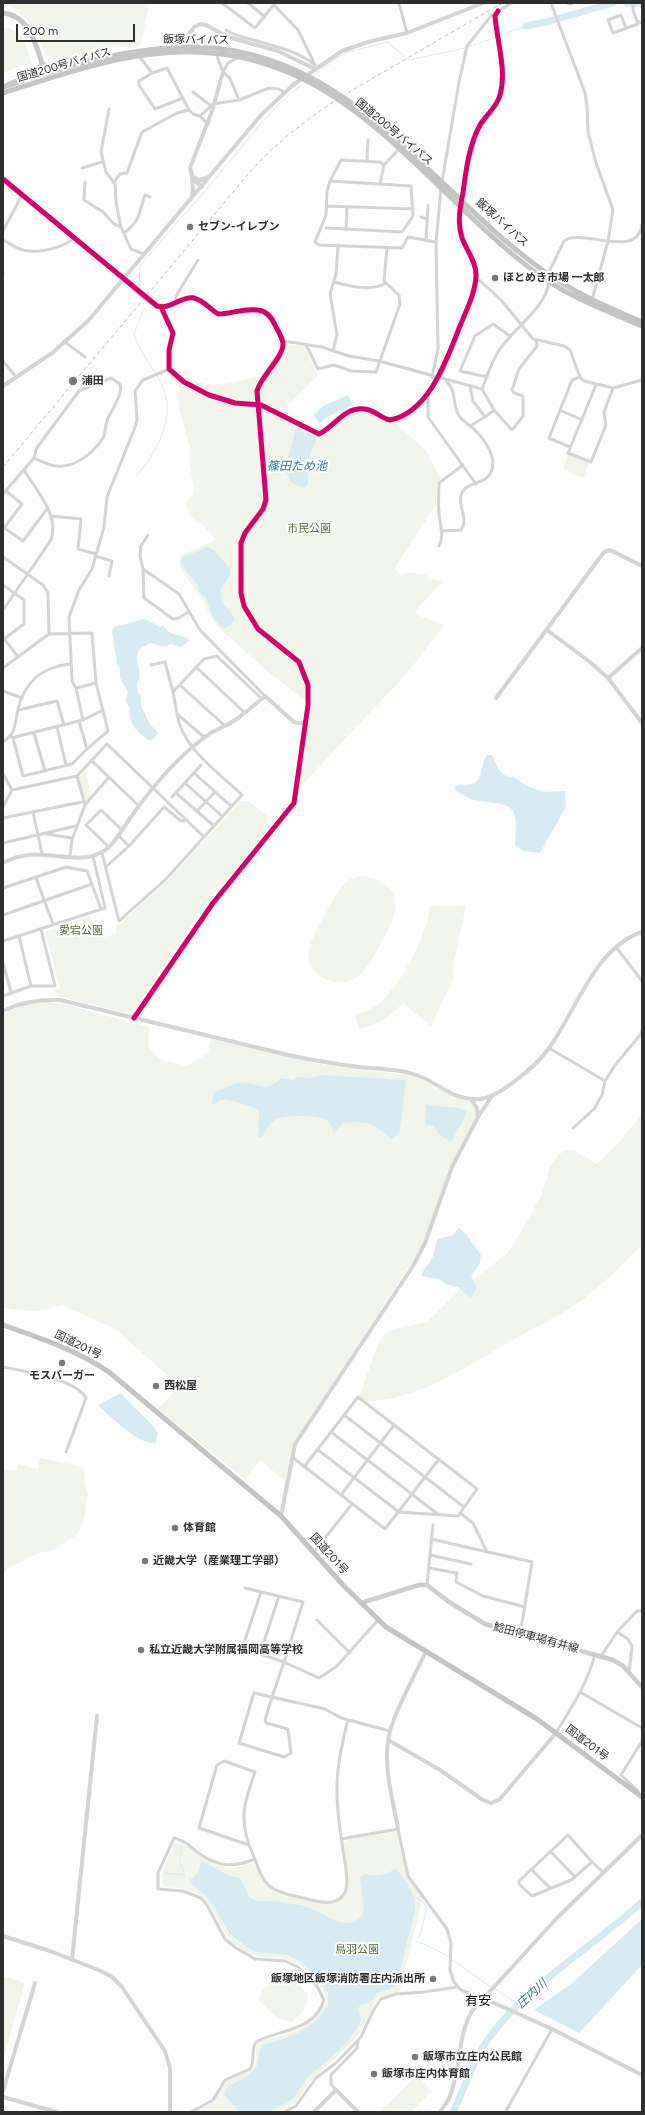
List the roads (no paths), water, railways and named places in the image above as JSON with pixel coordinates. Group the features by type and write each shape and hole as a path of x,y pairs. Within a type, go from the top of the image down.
{"highway":[{"name":"飯塚バイパス","path":"3,87 87,60 141,50 176,47 234,50 276,64"},
{"name":"国道200号バイパス","path":"3,93 71,71 139,56 176,52 215,53 276,64 354,107 400,148 410,154 514,255 550,282 590,304 642,326"},
{"name":"飯塚バイパス","path":"354,107 410,154 524,256 548,274 592,300 642,322"},
{"name":"国道201号","path":"3,1325 60,1346 100,1366 281,1516 378,1620 515,1705 556,1733 640,1796"}],"main road":[{"path":"3,13 13,16 26,25 31,31 42,63 51,68 55,68 84,59 87,60"},
{"path":"3,87 15,80 35,74 42,63"},
{"path":"361,1603 419,1585 426,1585"},
{"name":"鯰田停車場有井線","path":"426,1585 448,1602 485,1624 520,1635 602,1655 618,1663 642,1688"}],"street":[{"path":"222,3 255,28 275,4 298,30 315,67"},
{"path":"248,3 265,17"},
{"path":"399,3 406,33"},
{"path":"3,386 65,342 88,321 124,280 144,254 202,187 261,115 284,92 315,67 342,51 354,46 406,33 483,3"},
{"path":"432,376 438,349 436,242 443,170 463,59 467,46 491,16 511,3"},
{"path":"551,3 585,93 588,132 596,163 613,210 608,241 592,300"},
{"path":"633,3 633,10 637,21 642,24"},
{"path":"3,179 151,302 161,307 173,333 168,350 169,370 184,382 209,395 235,403 261,405 319,434 338,418 358,408 371,411 385,419 396,419 406,413 428,393 441,378 470,300 476,277 474,263 460,232 460,209 473,144 480,126 496,105 501,94 502,73 495,16 498,11"},
{"path":"626,28 621,15 608,20 613,33 638,24 637,21"},
{"path":"176,47 194,27 200,24 206,25 228,37 272,49 315,67"},
{"path":"194,27 192,38 198,47"},
{"path":"226,30 234,35 282,48 304,58 315,67"},
{"path":"215,53 221,62 223,72 230,78 239,100"},
{"path":"139,56 152,73"},
{"path":"190,200 193,190 191,164 208,124 223,72 228,63 238,57"},
{"path":"183,98 155,109 138,83 152,73 167,68 183,98 189,110 193,114 200,116 208,124"},
{"path":"200,116 212,106 239,100 269,88 279,89 284,92"},
{"path":"193,92 212,106"},
{"path":"110,110 102,142 102,162 106,172 114,182 121,227 131,249 144,254"},
{"path":"114,182 120,174 127,173 142,132 177,113 189,110"},
{"path":"367,161 368,140"},
{"path":"380,184 384,165 400,148"},
{"path":"384,165 380,162 341,160 330,181 327,191 326,215 315,242 319,245 402,248 408,237 436,242"},
{"path":"82,168 102,162"},
{"path":"191,176 200,180 211,176"},
{"path":"191,176 202,187"},
{"path":"326,228 402,232 413,216 411,186 330,181"},
{"path":"85,182 84,200 103,212 114,224 121,227"},
{"path":"3,231 22,195"},
{"path":"124,233 134,224 141,212 145,196 150,197"},
{"path":"426,241 428,205"},
{"path":"327,206 413,209"},
{"path":"346,230 347,207"},
{"path":"421,217 427,219"},
{"path":"482,389 498,351 537,308 550,282 548,274 567,239 574,238 608,241 631,239 641,230 642,224"},
{"path":"3,240 28,251 62,245 75,238"},
{"path":"333,351 337,334 330,294 334,282 338,245"},
{"path":"306,345 318,369 334,365 351,371 374,373 400,304 399,295 386,283 387,247"},
{"path":"176,303 176,296 198,260"},
{"path":"476,277 502,301 530,337 536,341 564,346 570,350 580,377 584,381 612,388 642,380"},
{"path":"334,282 351,286 380,287 386,283"},
{"path":"134,1018 213,904 294,803 308,694 308,685 302,667 294,657 258,629 247,613 242,599 240,577 241,543 245,533 263,509 266,500 258,405 258,386 282,349 283,341 273,321 264,312 248,310 218,314 200,300 192,298 161,307"},
{"path":"487,377 460,371 474,336 493,324 510,336"},
{"path":"283,341 333,351 349,356 379,361 482,389 494,410 512,430 522,419 523,396 514,393 512,390 519,369 537,346 536,341"},
{"path":"65,342 85,357"},
{"path":"3,361 16,377"},
{"path":"83,720 76,688 72,681 70,664 69,617 79,590 92,569 104,527 107,497 137,420 135,391 143,380 169,370"},
{"path":"570,447 549,438 572,380 580,377"},
{"path":"3,494 34,458 36,449 79,391 112,378 117,380 121,388 121,392 106,420 104,437 86,457 67,466 56,466 34,458"},
{"path":"441,378 451,386 459,416 470,426 491,453 493,462 492,471 489,475 476,484 467,487 461,495 460,503 465,522 461,530 442,531"},
{"path":"596,384 568,452 591,462 606,425 604,412 612,388"},
{"path":"470,386 473,401 485,417"},
{"path":"428,393 428,417 476,484"},
{"path":"470,426 494,410"},
{"path":"560,410 582,420"},
{"path":"438,546 442,540 439,512 439,483 462,465"},
{"path":"3,610 51,540 54,528 51,516 24,470"},
{"path":"6,491 22,504 4,528 23,541 47,509"},
{"path":"51,516 81,520 78,549 112,560 109,576"},
{"path":"148,535 141,546 140,556 143,569 144,598 173,619 179,618 188,612"},
{"path":"496,698 604,552 610,550 642,566"},
{"path":"3,556 43,585 48,593 49,634"},
{"path":"143,569 179,594 188,612 200,630 263,697"},
{"path":"3,585 24,600 24,624 4,638 18,657"},
{"path":"547,630 590,662 608,678 642,723"},
{"path":"3,668 49,634 92,633 96,682 108,731 72,764 22,776 11,737 22,698 34,679 41,673 50,667 70,664"},
{"path":"608,678 642,648"},
{"path":"173,692 204,658 217,656 294,722 305,724"},
{"path":"102,852 107,866 119,921 166,879 242,795 192,747 179,725 173,692 165,662 150,665"},
{"path":"196,667 245,713"},
{"path":"76,688 96,682"},
{"path":"180,685 225,726"},
{"path":"3,691 22,698"},
{"path":"3,863 25,855 42,854 93,856 102,852 109,847 153,788 192,747 204,737 245,713 263,697"},
{"path":"18,710 57,701 64,725"},
{"path":"3,742 11,737 34,733 83,720 103,710"},
{"path":"177,714 204,737"},
{"path":"79,721 87,749"},
{"path":"57,727 66,765"},
{"path":"34,733 45,771"},
{"path":"3,805 12,790 77,776 107,744 204,836"},
{"path":"91,760 139,806"},
{"path":"172,797 201,765"},
{"path":"194,773 232,806"},
{"path":"3,774 12,790"},
{"path":"77,776 82,802 85,805"},
{"path":"70,856 72,838 85,805 109,777"},
{"path":"185,783 222,816"},
{"path":"197,811 215,792"},
{"path":"176,793 214,826"},
{"path":"3,818 82,802"},
{"path":"107,866 129,846 164,807 181,821 187,820"},
{"path":"109,847 86,825 100,810 122,830"},
{"path":"33,812 42,854"},
{"path":"3,843 76,826"},
{"path":"44,834 72,838"},
{"path":"118,835 129,846"},
{"path":"3,942 52,924 106,908 93,856"},
{"path":"3,888 66,868 87,871 101,909"},
{"path":"36,878 52,924"},
{"path":"3,915 92,884"},
{"path":"3,996 31,986 55,986 41,929"},
{"path":"281,1516 295,1444 413,1266 425,1243 452,1167 478,1117 493,1096 523,1075 549,1048 604,959 616,947 642,932"},
{"path":"19,936 31,986"},
{"path":"616,947 642,981"},
{"path":"3,963 11,992"},
{"path":"3,1011 26,1002 43,999 60,1000 324,1063 411,1073 451,1094 471,1099 493,1096"},
{"path":"573,1128 598,1102 605,1081 619,1059 642,1030"},
{"path":"549,1048 605,1081"},
{"path":"471,1099 477,1108 478,1117"},
{"path":"3,1367 50,1377 83,1391 86,1398 66,1452"},
{"path":"304,1467 358,1397 477,1490 458,1516 399,1512 318,1450"},
{"path":"344,1415 464,1507"},
{"path":"341,1495 394,1425"},
{"path":"331,1432 440,1515"},
{"path":"292,1457 385,1529 439,1459"},
{"path":"314,1552 352,1504"},
{"path":"460,1513 473,1523 488,1552"},
{"path":"426,1585 433,1525"},
{"path":"431,1539 532,1562 520,1635"},
{"path":"430,1555 471,1564"},
{"path":"429,1568 457,1573 456,1582 483,1596 524,1607"},
{"path":"245,1588 303,1602 272,1697 265,1720 266,1723 288,1729 291,1753 284,1757 239,1743 254,1693 272,1697 325,1709 348,1720 390,1731"},
{"path":"261,1592 243,1646 246,1649 284,1662 319,1678 336,1667 360,1642 362,1636 378,1620"},
{"path":"260,1654 279,1596"},
{"path":"602,1655 617,1632 637,1611 642,1611"},
{"path":"317,1620 350,1653"},
{"path":"617,1632 628,1639 632,1646 629,1673"},
{"path":"426,1651 390,1731 388,1740 387,1770 408,1876 448,1929 451,1943 450,1970 457,1987"},
{"path":"388,1740 440,1770 483,1800 491,1803 499,1800 556,1733 580,1692 591,1669 595,1654"},
{"path":"580,1692 642,1728"},
{"path":"72,1960 97,1716"},
{"path":"249,1845 199,1828 217,1765 224,1761 255,1772 244,1810 243,1825 249,1845 265,1881 274,1891 280,1894 332,1902 341,1898 347,1886 337,1811 336,1776 348,1720"},
{"path":"640,1796 638,1791 622,1775 642,1741"},
{"path":"341,1840 398,1829"},
{"path":"592,1862 575,1876 532,1896 519,1884 519,1881 531,1869 568,1835 604,1873"},
{"path":"440,2112 450,2097 466,2022 483,1998 556,1919 642,1835"},
{"path":"191,2112 213,2100 225,2080 250,2069 253,2062 253,2048 256,2042 301,2026 318,2011 324,2000 317,1986 298,1967 285,1961 255,1959 248,1956 231,1943 219,1930 210,1910 201,1898 183,1891 158,1889 158,1873 174,1838 187,1842 202,1855 227,1865 239,1866 255,1859"},
{"path":"551,1852 575,1876"},
{"path":"531,1869 550,1888"},
{"path":"3,1936 72,1960 112,1977 122,1987 165,2052 170,2068 170,2112"},
{"path":"3,2091 35,1983"},
{"path":"284,2112 296,2106 316,2078 336,2063 358,2041 363,2034 373,2011 381,1999 396,1994 424,1992 457,1987 552,2029 642,2075"},
{"path":"506,2111 552,2029"},
{"path":"358,2041 357,2048 330,2075 331,2084 358,2112"},
{"path":"314,2112 336,2090"},
{"path":"3,2097 57,2112"}],"water":[{"path":"348,395 353,405 327,417 320,423 313,415 323,406"},
{"name":"篠田ため池","path":"296,428 315,437 316,440 310,455 312,464 308,473 308,485 304,488 292,483 284,469 283,464 289,455"},
{"path":"208,547 211,548 230,568 228,578 221,589 221,596 224,604 235,620 226,628 222,627 215,620 210,611 206,598 199,592 198,586 181,563 183,557"},
{"path":"145,619 160,627 163,626 170,633 188,638 189,641 181,647 170,644 165,647 150,643 139,649 137,658 140,678 137,683 138,692 141,697 141,706 150,724 158,733 151,741 134,728 130,718 130,708 125,701 128,692 120,678 120,668 117,664 112,631 114,627"},
{"path":"487,755 492,755 499,770 506,776 514,777 527,786 544,792 565,791 566,807 540,853 523,851 515,845 515,814 506,805 474,800 455,790 455,786 472,784 477,781"},
{"path":"322,1075 406,1080 400,1131 392,1140 381,1130 370,1124 352,1122 343,1123 334,1133 328,1121 322,1118 294,1116 274,1120 261,1138 258,1138 259,1111 246,1105 228,1100 220,1100 212,1104 214,1092 237,1083 243,1082 263,1087 269,1086 281,1078 293,1080 298,1077 309,1078"},
{"path":"426,1105 458,1108 467,1111 451,1142 439,1134 434,1127 425,1123"},
{"path":"459,1228 466,1234 481,1255 480,1263 471,1277 477,1286 471,1298 458,1287 447,1285 439,1279 421,1276 432,1259 436,1242 441,1238 452,1236"},
{"path":"121,1393 155,1428 158,1434 156,1442 150,1443 134,1436 117,1423 98,1405"},
{"name":"鳥羽公園","path":"202,1861 230,1876 240,1878 252,1899 261,1901 276,1901 308,1907 342,1923 355,1921 362,1916 364,1911 360,1877 365,1874 380,1875 395,1869 407,1882 414,1899 415,1911 396,1986 376,1994 372,2001 360,2005 358,2010 361,2020 360,2024 344,2046 309,2076 296,2096 287,2103 268,2112 239,2112 224,2094 228,2086 246,2077 256,2069 261,2046 298,2033 313,2023 328,2005 328,1993 321,1981 303,1963 287,1955 256,1952 248,1948 229,1933 214,1906 204,1894 189,1882 198,1872"},
{"path":"642,1919 642,1965 579,2033 534,2010 571,1984"}],"waterway":[{"path":"526,26 550,21 613,3"},
{"path":"627,3 642,4"},
{"path":"468,47 526,26"},
{"path":"313,76 337,58 348,52 387,42 409,60 465,48"},
{"path":"139,287 140,266 218,176 263,121 282,101 304,83"},
{"path":"136,476 158,445 166,421 167,408 166,395 161,383 139,347 134,334 143,311"},
{"path":"180,1853 182,1846"},
{"path":"180,1855 180,1862 185,1876"},
{"path":"165,1873 184,1875"},
{"path":"414,1896 423,1902 427,1908 418,1942 449,1957"},
{"name":"庄内川","path":"453,2112 478,2055 505,2018 522,2000 542,1983 623,1919 642,1902"},
{"path":"451,1959 491,1987"},
{"path":"494,1988 519,2005"}],"railway":[{"path":"3,467 249,173 282,140 299,126 335,101 502,3"}],"place":[{"name":"セブン-イレブン","path":"190,227"},
{"name":"ほとめき市場 一太郎","path":"495,278"},
{"name":"浦田","path":"73,381"},
{"name":"モスバーガー","path":"62,1363"},
{"name":"西松屋","path":"156,1386"},
{"name":"体育館","path":"175,1528"},
{"name":"近畿大学（産業理工学部）","path":"145,1561"},
{"name":"私立近畿大学附属福岡高等学校","path":"141,1650"},
{"name":"飯塚地区飯塚消防署庄内派出所","path":"433,1979"},
{"name":"飯塚市立庄内公民館","path":"415,2057"},
{"name":"飯塚市庄内体育館","path":"374,2074"}],"district":[{"name":"有安","path":"478,2001"}],"park label":[{"name":"市民公園","path":"309,529"},
{"name":"愛宕公園","path":"81,931"}]}
